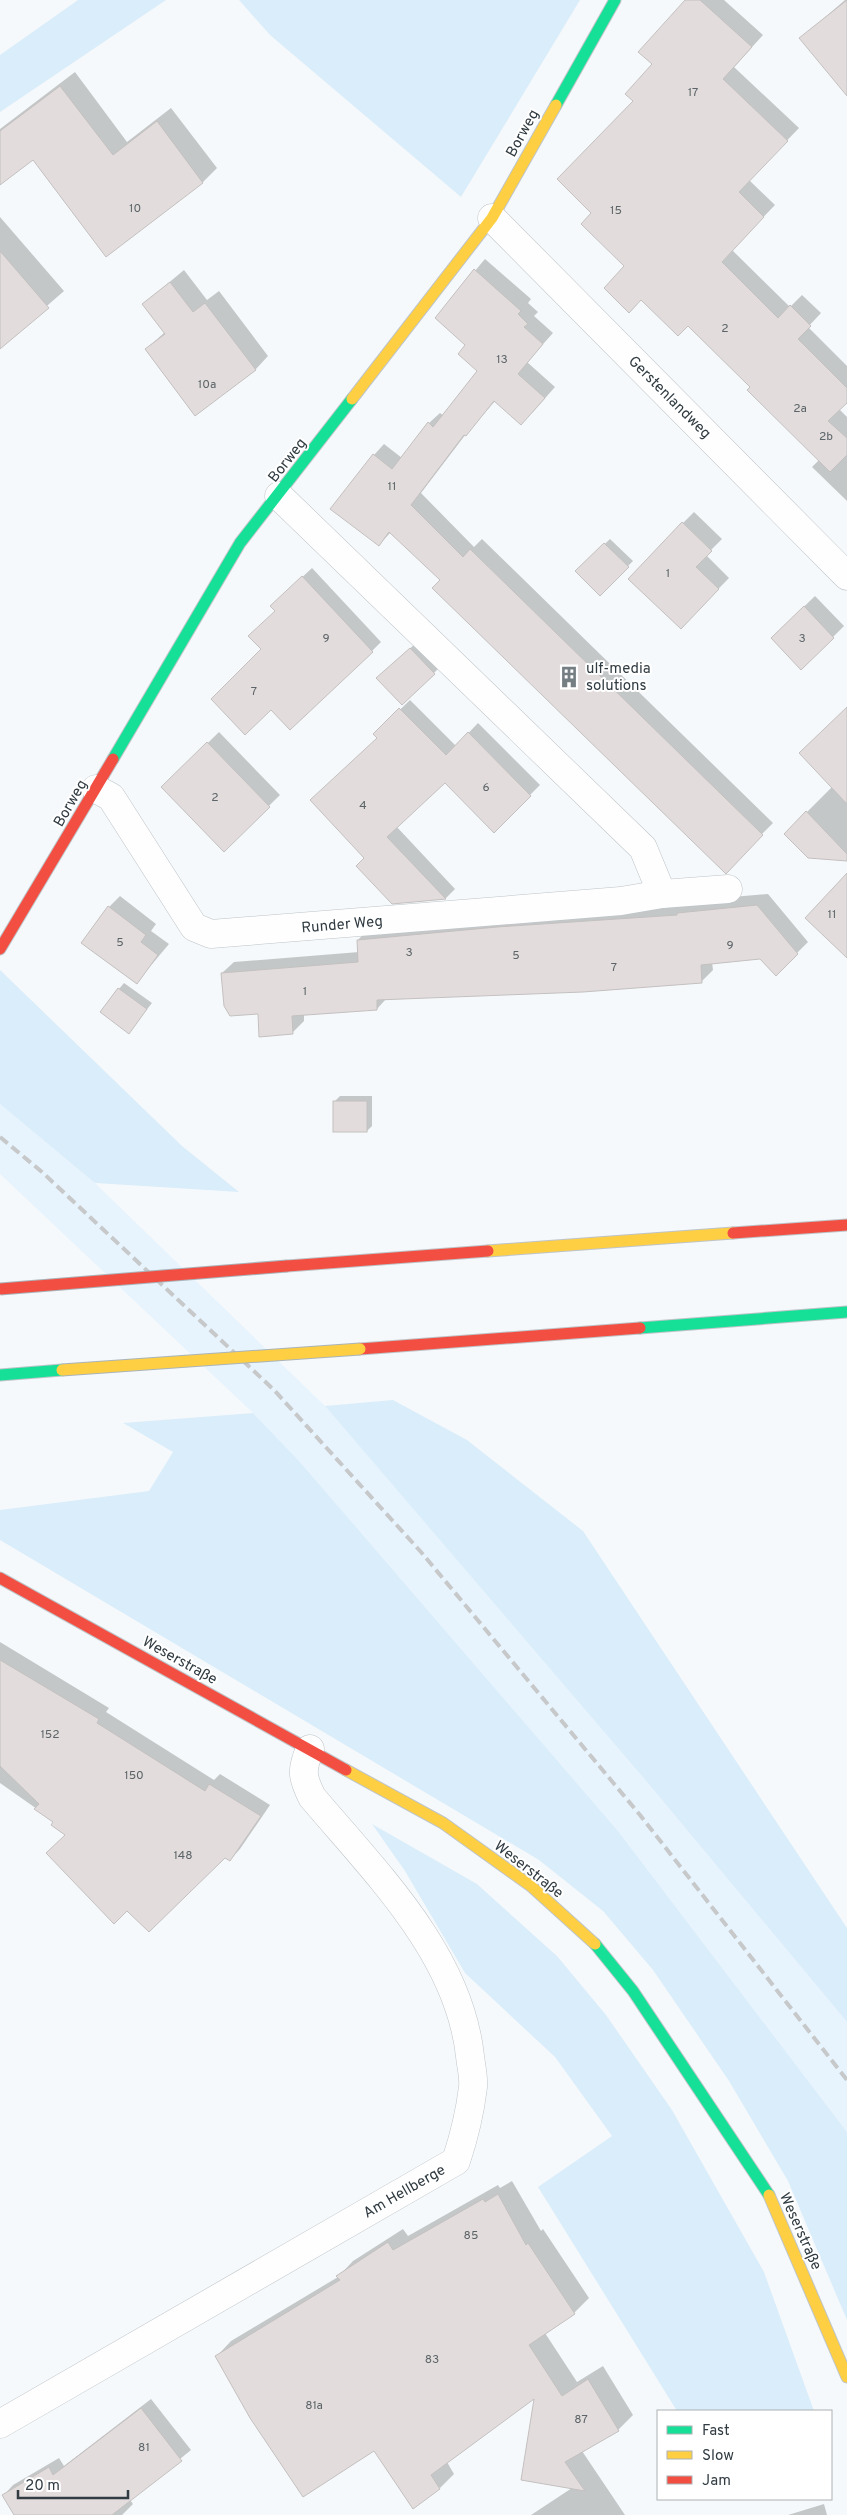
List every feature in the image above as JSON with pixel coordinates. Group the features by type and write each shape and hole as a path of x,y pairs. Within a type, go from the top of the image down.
{"main road":[{"name":"Borweg","path":"0,949 9,937 240,542 278,496 492,218 615,0"},
{"path":"0,1289 847,1224"},
{"path":"0,1375 847,1312"},
{"name":"Weserstraße","path":"0,1578 443,1823 531,1886 591,1940 633,1991 773,2200 847,2377"}],"street":[{"name":"Gerstenlandweg","path":"492,218 847,576"},
{"path":"278,496 643,848 662,894"},
{"name":"Runder Weg","path":"96,789 111,797 194,927 211,934 621,901 662,894 728,888"},
{"name":"Am Hellberge","path":"0,2424 456,2161 463,2139 474,2085 467,2030 439,1960 395,1895 312,1797 304,1781 303,1765 310,1749"}],"shaded area":[{"path":"78,0 166,0 0,112 0,55"},
{"path":"239,0 580,0 461,197 270,35"},
{"path":"0,970 182,1146 239,1192 95,1183 0,1104"},
{"path":"0,1104 95,1183 325,1406 647,1782 847,2022 847,2132 618,1831 300,1462 253,1413 0,1174"},
{"path":"393,1400 467,1440 583,1531 847,1928 847,2022 647,1782 325,1406"},
{"path":"253,1413 300,1462 618,1831 847,2132 847,2320 788,2181 729,2081 653,1970 603,1911 539,1860 0,1540 0,1510 149,1491 173,1452 123,1423"},
{"path":"372,1824 477,1884 557,1956 606,2015 672,2110 764,2272 814,2410 676,2410 538,2187 612,2136 555,2057 465,1973 405,1871"}],"building":[{"path":"685,0 700,0 752,47 723,79 788,141 739,192 764,217 722,262 778,318 790,305 811,326 798,339 847,388 847,403 828,421 847,438 847,455 830,472 747,390 750,387 688,326 678,336 641,300 629,313 604,288 624,266 581,224 591,213 557,179 633,101 625,94 652,64 638,52"},
{"path":"847,0 847,96 799,38"},
{"path":"60,86 113,155 157,121 203,183 106,257 33,160 0,185 0,131"},
{"path":"0,251 49,308 0,349"},
{"path":"474,269 521,311 518,314 528,324 524,327 543,344 518,374 545,398 521,425 494,401 466,436 464,435 411,505 463,557 470,549 763,835 726,874 432,588 440,580 389,532 379,546 330,509 373,454 392,469 428,422 433,427 477,371 458,354 465,345 435,318"},
{"path":"170,282 193,312 205,303 256,370 195,416 145,349 165,334 142,304"},
{"path":"682,522 712,551 696,567 719,589 681,629 628,579"},
{"path":"604,543 629,567 600,596 575,571"},
{"path":"302,576 373,652 290,730 271,710 245,735 211,699 261,649 248,636 275,611 270,606"},
{"path":"804,606 834,638 801,670 771,638"},
{"path":"410,648 435,674 402,705 376,678"},
{"path":"847,707 847,804 799,753"},
{"path":"399,708 446,755 468,732 531,796 494,833 445,783 387,837 446,899 392,904 356,866 364,858 310,800 377,738 373,734"},
{"path":"207,742 270,807 224,852 161,787"},
{"path":"806,811 847,854 847,861 808,858 784,834"},
{"path":"847,873 847,958 805,918"},
{"path":"757,905 798,954 776,976 760,959 701,965 702,983 583,992 377,1000 377,1010 292,1016 293,1034 259,1037 258,1014 230,1016 224,1006 221,973 358,962 357,940 497,927 677,915 677,913"},
{"path":"108,906 146,935 141,942 158,955 137,984 81,943"},
{"path":"118,988 147,1009 129,1034 100,1012"},
{"path":"333,1101 367,1101 367,1132 333,1132"},
{"path":"0,1660 99,1719 97,1723 205,1791 209,1784 261,1816 230,1861 225,1858 149,1932 127,1911 114,1924 46,1853 65,1835 51,1825 53,1822 34,1809 39,1804 0,1766"},
{"path":"498,2194 526,2245 528,2243 575,2314 529,2345 562,2396 588,2379 619,2431 565,2462 585,2491 521,2480 534,2399 431,2475 440,2489 413,2509 374,2451 303,2497 250,2418 215,2356 340,2280 336,2276 388,2242 393,2250 483,2199 485,2202"},
{"path":"141,2408 182,2461 112,2515 14,2515 2,2495 49,2467 53,2475"}],"railway":[{"path":"0,1137 42,1172 274,1390 421,1552 640,1815 847,2080"}],"traffic: fast":[{"path":"556,105 615,0"},
{"path":"113,759 240,543 352,399"},
{"path":"640,1328 847,1312"},
{"path":"0,1375 62,1370"},
{"path":"595,1944 633,1991 769,2195"}],"traffic: slow":[{"path":"352,399 492,218 556,105"},
{"path":"488,1251 733,1233"},
{"path":"62,1370 360,1349"},
{"path":"346,1770 443,1823 531,1886 595,1944"},
{"path":"769,2195 847,2377"}],"traffic: jam":[{"path":"0,949 113,759"},
{"path":"733,1233 847,1225"},
{"path":"287,1266 488,1251"},
{"path":"0,1289 287,1266"},
{"path":"360,1349 640,1328"},
{"path":"0,1578 346,1770"}],"place":[{"name":"ulf-media solutions","path":"569,677"}]}
